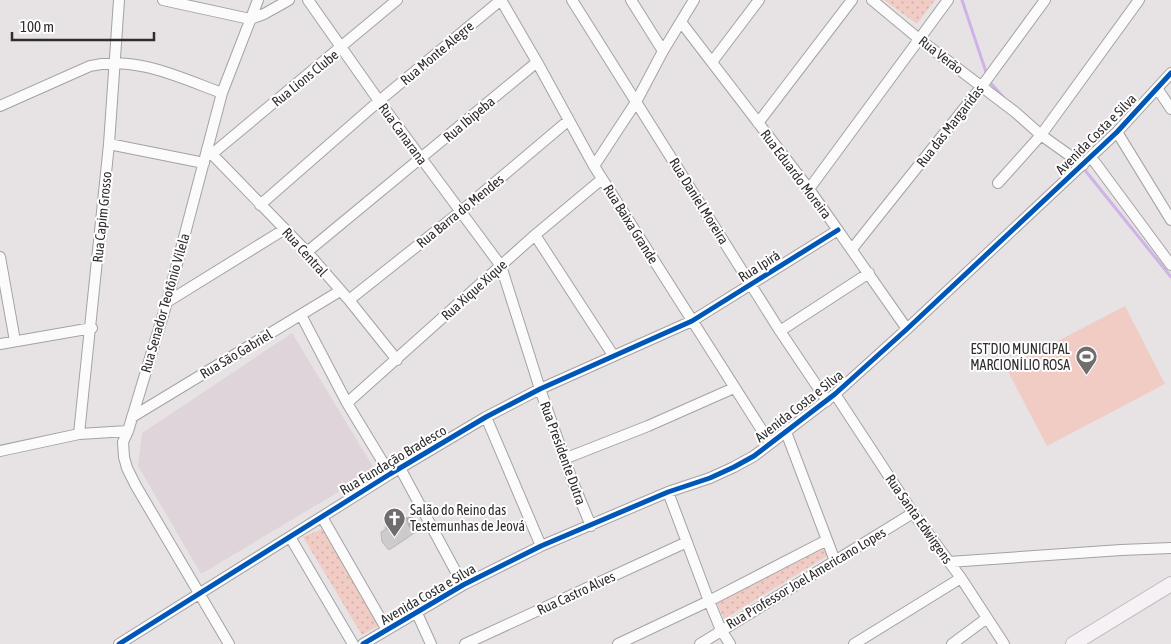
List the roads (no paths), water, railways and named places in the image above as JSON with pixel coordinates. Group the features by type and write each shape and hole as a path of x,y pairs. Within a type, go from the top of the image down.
{"main road":[{"path":"1073,644 1171,584"}],"street":[{"name":"Rua Capim Grosso","path":"79,434 92,328 109,144 119,0"},
{"path":"163,0 250,19 264,14 289,0"},
{"name":"Rua Senador Teotônio Vilela","path":"229,644 136,486 127,468 123,442 167,302 204,163 210,152 222,93 258,0"},
{"name":"Rua Canarana","path":"308,0 379,102 501,266"},
{"name":"Rua Lions Clube","path":"210,152 342,47 397,0"},
{"name":"Rua Baixa Grande","path":"501,0 594,166 770,443"},
{"name":"Rua Monte Alegre","path":"260,205 501,0"},
{"name":"Rua Daniel Moreira","path":"572,0 780,331 827,400"},
{"path":"631,0 663,51"},
{"path":"594,166 636,102 663,51 694,0"},
{"path":"712,62 759,0"},
{"path":"758,123 852,0"},
{"name":"Rua Verão","path":"872,0 919,39 1015,112 1041,135 1082,165"},
{"name":"Rua das Margaridas","path":"852,249 982,86 1046,0"},
{"path":"998,184 1041,135 1139,0"},
{"path":"809,189 947,1"},
{"name":"Rua Eduardo Moreira","path":"681,22 809,189 907,329"},
{"path":"0,106 90,66 105,62 148,67 222,93"},
{"name":"Rua Ibipeba","path":"307,252 537,62"},
{"name":"Avenida Costa e Silva","path":"363,644 463,585 541,546 668,492 710,478 734,467 786,432 836,394 907,329 1117,132 1171,73"},
{"path":"1156,88 1171,109"},
{"name":"Rua Barra do Mendes","path":"349,300 460,212 569,120"},
{"path":"1117,132 1171,220"},
{"path":"109,144 204,163"},
{"name":"Rua Central","path":"210,152 307,252 349,300 397,360"},
{"path":"1091,157 1171,265"},
{"name":"Rua Xique Xique","path":"347,403 535,235 602,179"},
{"path":"167,302 285,230"},
{"name":"Rua Ipirá","path":"692,321 838,230"},
{"path":"535,235 613,355"},
{"path":"0,257 15,341"},
{"name":"Rua Presidente Dutra","path":"501,266 540,389 590,526"},
{"path":"780,331 869,273"},
{"name":"Rua São Gabriel","path":"132,418 340,290"},
{"path":"301,315 347,403 390,474"},
{"name":"Rua Fundação Bradesco","path":"119,644 322,516 486,417 540,389 692,321"},
{"path":"0,344 92,328"},
{"path":"564,459 648,426 734,388"},
{"name":"Rua Santa Edwirgens","path":"836,394 913,513 961,578 1004,644"},
{"path":"486,417 541,546"},
{"path":"0,451 79,434 128,431"},
{"path":"786,432 835,561"},
{"path":"400,468 463,585"},
{"path":"668,492 709,601 721,630 730,644"},
{"name":"Rua Professor Joel Americano Lopes","path":"700,644 913,513"},
{"path":"322,516 387,630"},
{"path":"290,537 353,644"},
{"path":"618,644 709,601 827,540"},
{"name":"Rua Castro Alves","path":"465,644 687,542"},
{"path":"949,562 1171,548"},
{"path":"854,644 961,578"},
{"path":"416,612 431,644"},
{"path":"952,644 987,618"}],"waterway":[{"path":"962,0 987,75"},
{"path":"989,81 1003,97"},
{"path":"1084,169 1171,277"}],"place":[{"name":"EST´DIO MUNICIPAL MARCIONÍLIO ROSA","path":"1086,376"},
{"name":"Salão do Reino das Testemunhas de Jeová","path":"394,537"}]}
